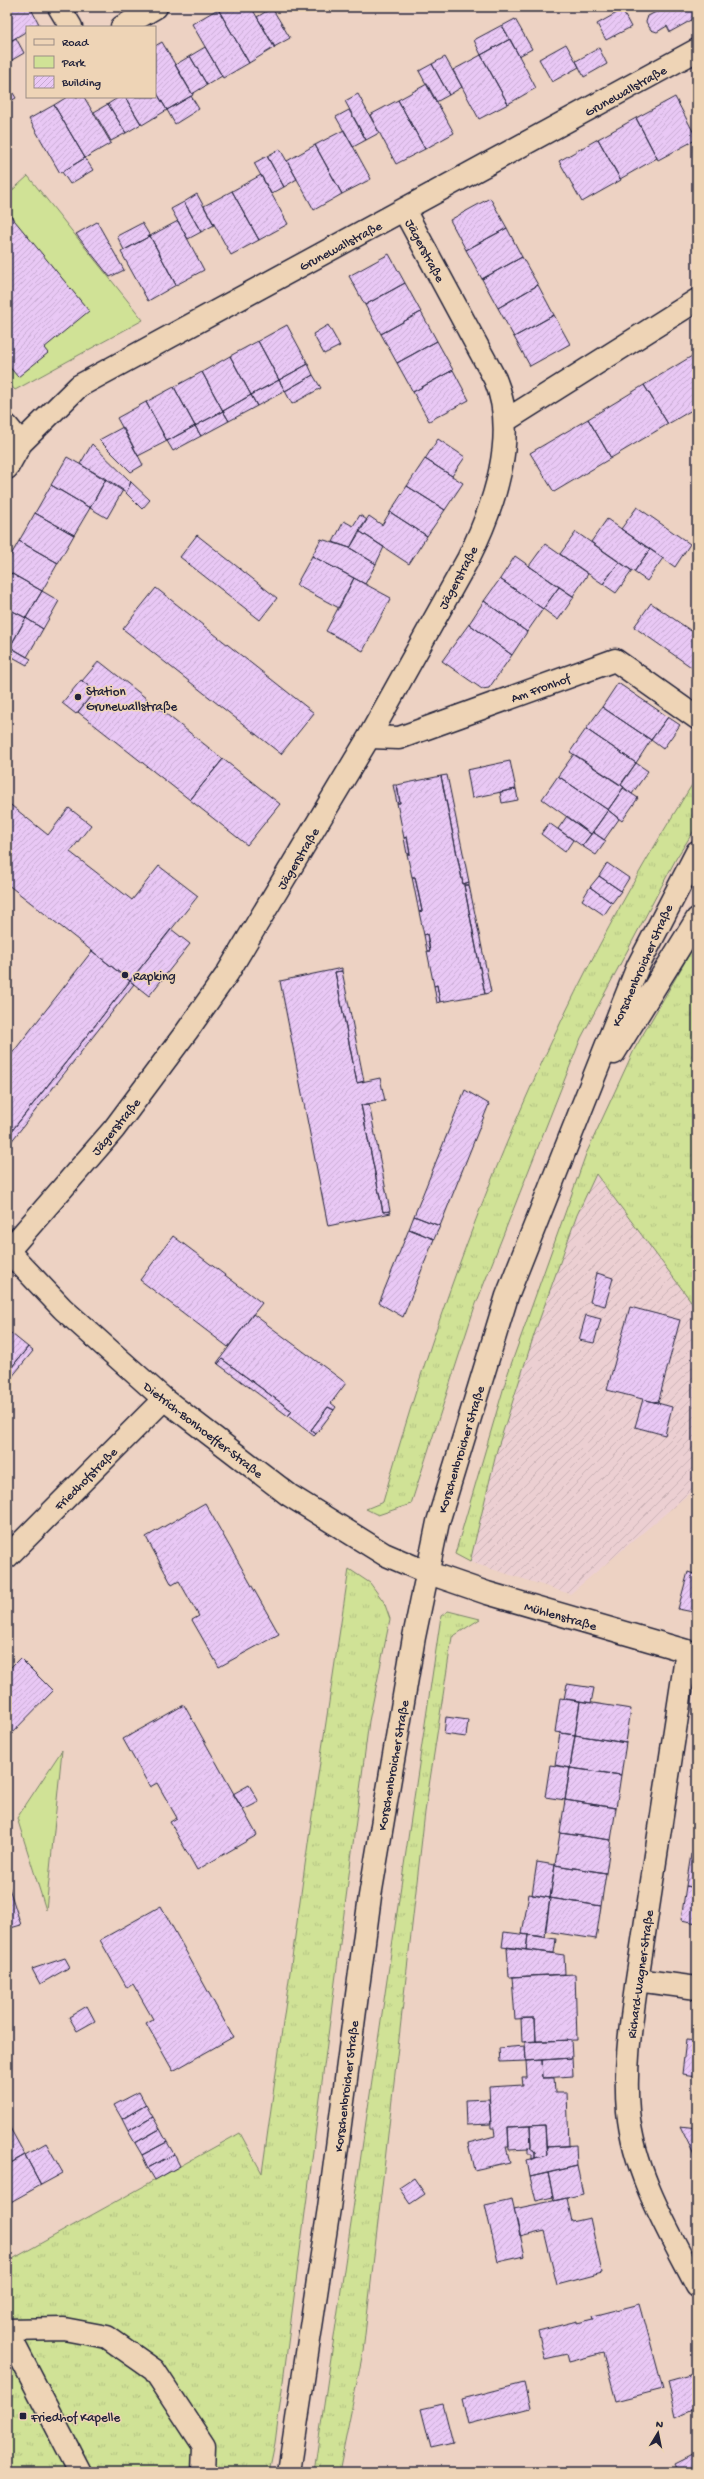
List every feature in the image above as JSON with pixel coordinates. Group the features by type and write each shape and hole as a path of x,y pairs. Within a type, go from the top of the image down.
{"street":[{"path":"59,7 70,26"},
{"path":"124,26 156,7"},
{"name":"Grunewallstraße","path":"7,468 21,443 79,386 697,50"},
{"name":"Jägerstraße","path":"7,1251 114,1129 187,1031 239,954 369,737 477,541 498,478 505,421 502,396 495,379 404,210"},
{"path":"505,421 697,300"},
{"path":"7,426 21,443"},
{"name":"Am Fronhof","path":"369,737 400,738 615,660 697,718"},
{"name":"Korschenbroicher Straße","path":"289,2472 322,2262 370,1896 426,1572 443,1502 507,1296 594,1082 638,966 697,852"},
{"name":"Korschenbroicher Straße","path":"594,1082 620,1044 697,919"},
{"name":"Dietrich-Bonhoeffer-Straße","path":"7,1251 63,1309 164,1399 289,1495 384,1554 426,1572"},
{"name":"Friedhofstraße","path":"7,1557 164,1399"},
{"name":"Mühlenstraße","path":"426,1572 494,1595 692,1652"},
{"name":"Richard-Wagner-Straße","path":"692,1652 637,1980 627,2073 630,2126 644,2177 697,2286"},
{"path":"637,1980 697,1988"},
{"path":"80,2472 7,2330 64,2329 107,2337 154,2370 204,2446 203,2472"}],"shaded area":[{"path":"596,1174 697,1309 697,1487 570,1594 470,1562 497,1450 535,1332 577,1215"}],"green space":[{"path":"28,176 143,320 15,390 7,381 7,195"},
{"path":"697,777 697,826 677,857 581,1038 474,1309 411,1504 378,1515 366,1509 383,1502 411,1407 442,1313 476,1220 513,1128 554,1037 598,949 645,862"},
{"path":"697,941 697,1309 596,1174 577,1215 535,1332 497,1450 470,1562 455,1554 508,1373 586,1154 634,1050"},
{"path":"349,1569 370,1583 384,1602 390,1619 369,1721 275,2443 269,2472 7,2472 7,2262 240,2133 262,2173 310,1829"},
{"path":"448,1611 480,1619 452,1637 425,1812 363,2352 339,2472 314,2472 441,1616"},
{"path":"62,1750 46,1910 17,1818"}],"building":[{"path":"8,7 30,7 39,24 26,26 26,32 7,43"},
{"path":"222,7 251,7 275,47 249,63 218,9"},
{"path":"659,7 697,7 697,17 670,32 667,26 657,32 651,30 646,22 648,16 658,11 656,9"},
{"path":"272,8 290,38 274,47 257,17"},
{"path":"218,9 249,63 223,78 192,24"},
{"path":"622,10 631,27 606,40 597,24"},
{"path":"515,19 532,49 519,56 502,26"},
{"path":"502,25 510,39 481,55 474,40"},
{"path":"16,38 24,53 7,63 7,43"},
{"path":"510,39 536,88 508,104 481,55"},
{"path":"162,42 193,95 167,110 156,92 156,45"},
{"path":"566,44 579,67 552,82 539,59"},
{"path":"205,47 222,76 207,85 190,56"},
{"path":"599,48 607,64 584,77 576,61"},
{"path":"481,55 508,104 479,119 453,70"},
{"path":"190,56 207,85 192,94 175,65"},
{"path":"445,57 462,87 449,95 432,64"},
{"path":"432,64 449,95 436,102 419,71"},
{"path":"7,83 16,98 7,103"},
{"path":"427,84 454,133 425,149 398,100"},
{"path":"156,92 167,110 142,125 126,98 156,98"},
{"path":"358,94 379,133 366,140 345,101"},
{"path":"191,96 199,109 175,124 167,110"},
{"path":"675,97 697,139 658,160 636,118"},
{"path":"65,98 85,98 111,143 85,158 54,105"},
{"path":"117,98 126,98 141,124 126,133 108,104"},
{"path":"398,100 425,149 396,164 370,115"},
{"path":"108,104 126,133 111,141 94,112"},
{"path":"54,105 85,158 60,173 29,119"},
{"path":"349,110 366,140 353,147 336,117"},
{"path":"636,118 657,158 620,179 598,139"},
{"path":"344,130 371,179 342,194 315,145"},
{"path":"598,139 621,180 582,202 559,161"},
{"path":"315,145 342,194 314,210 287,161"},
{"path":"280,149 297,179 284,187 267,156"},
{"path":"267,156 284,187 271,194 254,163"},
{"path":"85,158 93,170 70,184 62,172"},
{"path":"261,175 288,224 259,240 232,191"},
{"path":"232,191 259,240 231,255 204,206"},
{"path":"197,194 214,225 201,232 184,202"},
{"path":"490,198 507,228 466,250 450,220"},
{"path":"184,202 201,232 188,239 171,209"},
{"path":"10,215 89,311 44,348 48,353 18,377 7,364 7,217"},
{"path":"178,221 204,270 176,285 150,236"},
{"path":"97,222 124,270 110,277 76,234"},
{"path":"142,223 150,236 124,250 117,236"},
{"path":"507,228 522,257 482,279 466,250"},
{"path":"150,236 176,285 148,301 121,252"},
{"path":"389,254 405,283 365,305 349,276"},
{"path":"522,257 538,285 498,308 482,279"},
{"path":"405,283 421,312 381,334 365,305"},
{"path":"538,285 554,315 514,337 498,308"},
{"path":"421,312 437,341 397,363 381,334"},
{"path":"554,315 570,344 530,366 514,337"},
{"path":"287,325 308,364 279,380 258,341"},
{"path":"328,325 340,346 324,354 313,334"},
{"path":"258,341 279,380 251,395 230,356"},
{"path":"437,341 453,370 413,392 397,363"},
{"path":"697,353 697,407 668,424 644,385"},
{"path":"230,356 251,395 223,411 202,372"},
{"path":"308,364 313,375 285,391 279,380"},
{"path":"453,370 469,400 429,421 413,392"},
{"path":"202,372 223,411 195,426 174,387"},
{"path":"313,375 321,388 292,404 285,391"},
{"path":"279,380 285,391 257,406 251,395"},
{"path":"644,385 668,424 611,458 588,419"},
{"path":"174,387 195,426 167,441 146,402"},
{"path":"251,395 257,406 229,421 223,411"},
{"path":"146,402 167,441 138,456 117,418"},
{"path":"223,411 229,421 201,436 195,426"},
{"path":"588,419 611,458 554,492 530,453"},
{"path":"195,426 201,436 173,451 167,441"},
{"path":"123,427 143,465 131,472 99,440"},
{"path":"438,439 465,457 452,476 425,459"},
{"path":"92,444 131,482 126,493 80,464"},
{"path":"67,457 106,479 90,508 51,485"},
{"path":"425,459 463,483 445,510 407,486"},
{"path":"106,479 123,490 107,518 90,508"},
{"path":"131,482 150,500 142,509 126,493"},
{"path":"51,485 90,508 74,535 35,513"},
{"path":"407,486 445,510 427,536 390,512"},
{"path":"637,507 690,544 675,567 621,529"},
{"path":"390,512 427,536 409,564 359,531 369,516 382,525"},
{"path":"35,513 74,535 58,563 19,541"},
{"path":"360,515 367,520 350,548 333,542 344,521 353,526"},
{"path":"607,519 650,549 634,572 591,542"},
{"path":"359,531 384,547 376,564 350,548"},
{"path":"576,532 619,562 603,584 560,554"},
{"path":"197,535 277,598 260,620 180,557"},
{"path":"321,539 350,548 376,564 365,584 312,556"},
{"path":"19,541 58,563 42,591 7,571 7,562"},
{"path":"545,544 588,574 573,596 529,566"},
{"path":"650,549 663,558 647,581 634,572"},
{"path":"312,556 354,578 339,608 296,585"},
{"path":"515,556 559,587 543,609 500,579"},
{"path":"619,562 632,571 616,593 603,584"},
{"path":"7,571 42,591 26,618 7,608"},
{"path":"354,578 391,598 363,651 326,631"},
{"path":"500,579 543,609 527,632 484,601"},
{"path":"559,587 574,597 558,620 543,609"},
{"path":"156,588 314,713 281,754 123,629"},
{"path":"42,591 59,601 43,629 26,618"},
{"path":"484,601 527,632 512,655 469,624"},
{"path":"651,603 697,635 697,671 634,627"},
{"path":"7,608 26,618 10,647 7,645"},
{"path":"26,618 43,629 27,657 10,647"},
{"path":"469,624 512,655 489,688 482,689 442,661"},
{"path":"10,647 31,659 27,665 7,654"},
{"path":"99,661 223,759 190,800 78,712 95,691 82,681"},
{"name":"Station Grunewallstraße","path":"81,680 95,691 76,714 62,703"},
{"path":"618,683 668,717 651,740 602,707"},
{"path":"602,707 651,740 636,763 586,729"},
{"path":"668,717 680,725 663,749 651,740"},
{"path":"586,729 636,763 620,785 570,752"},
{"path":"574,754 624,787 608,810 558,776"},
{"path":"223,759 280,804 247,845 190,800"},
{"path":"510,761 516,789 472,798 467,770"},
{"path":"636,763 648,771 632,794 621,785"},
{"path":"447,775 469,882 463,884 441,776"},
{"path":"441,776 463,884 469,882 469,885 464,885 485,994 440,1002 437,985 434,986 427,951 430,951 427,934 424,935 419,912 422,911 415,877 412,877 407,854 410,854 407,837 404,838 397,803 400,803 397,785"},
{"path":"558,776 608,810 591,834 542,799"},
{"path":"393,785 397,785 400,803 397,803"},
{"path":"623,788 638,798 622,821 608,810"},
{"path":"516,789 518,800 502,803 500,792"},
{"path":"7,802 48,835 69,808 91,825 70,852 132,900 159,866 198,896 130,981 7,884"},
{"path":"608,810 619,819 604,840 593,832"},
{"path":"567,816 591,834 582,846 558,829"},
{"path":"549,823 573,840 565,852 541,834"},
{"path":"593,832 606,841 596,855 582,846"},
{"path":"407,837 410,854 407,854 404,838"},
{"path":"607,863 629,878 621,891 599,876"},
{"path":"599,876 621,891 612,903 590,887"},
{"path":"412,877 415,877 422,911 419,912"},
{"path":"464,885 469,885 491,992 485,994"},
{"path":"590,887 612,903 604,915 582,900"},
{"path":"171,929 190,944 149,996 130,981"},
{"path":"427,934 430,951 427,951 424,935"},
{"path":"92,951 130,981 7,1137 7,1060"},
{"path":"342,968 342,971 335,972 357,1083 380,1078 385,1101 361,1105 383,1212 390,1211 391,1213 328,1226 280,981"},
{"path":"342,971 364,1081 357,1083 335,972"},
{"path":"130,981 134,984 7,1147 7,1137"},
{"path":"437,985 440,1002 437,1003 434,986"},
{"path":"465,1090 489,1104 440,1226 414,1216"},
{"path":"369,1104 390,1211 383,1212 361,1105"},
{"path":"414,1216 440,1226 434,1239 409,1229"},
{"path":"409,1229 434,1239 403,1317 379,1303"},
{"path":"173,1236 262,1303 228,1347 140,1280"},
{"path":"597,1273 613,1278 605,1306 590,1302"},
{"path":"630,1307 680,1320 658,1403 607,1390"},
{"path":"253,1314 346,1383 331,1403 336,1407 334,1410 328,1407 311,1430 316,1434 314,1436 288,1416 292,1411 222,1359 218,1364 217,1363"},
{"path":"586,1315 601,1319 594,1343 579,1340"},
{"path":"7,1330 28,1347 7,1373"},
{"path":"28,1347 33,1351 7,1383 7,1373"},
{"path":"222,1359 292,1411 288,1416 218,1364"},
{"path":"643,1399 672,1407 665,1435 635,1427"},
{"path":"328,1407 334,1410 316,1434 311,1430"},
{"path":"205,1503 279,1634 219,1667 192,1620 199,1616 179,1581 172,1585 146,1537"},
{"path":"688,1572 697,1575 697,1597 693,1612 678,1609"},
{"path":"697,1597 697,1618 692,1617"},
{"path":"20,1658 53,1691 7,1738 7,1671"},
{"path":"567,1684 594,1688 591,1703 564,1699"},
{"path":"560,1698 580,1701 575,1735 555,1732"},
{"path":"580,1701 631,1709 626,1743 575,1735"},
{"path":"184,1705 257,1835 197,1870 170,1822 177,1818 157,1783 150,1787 123,1739"},
{"path":"446,1717 468,1720 466,1737 444,1734"},
{"path":"560,1733 575,1735 570,1768 555,1765"},
{"path":"575,1735 626,1743 621,1775 570,1768"},
{"path":"550,1765 570,1768 565,1800 545,1797"},
{"path":"570,1768 621,1775 616,1808 565,1800"},
{"path":"249,1785 259,1802 243,1810 233,1794"},
{"path":"565,1800 616,1808 611,1840 560,1833"},
{"path":"560,1833 611,1840 606,1873 555,1865"},
{"path":"691,1854 697,1855 697,1888 686,1886"},
{"path":"537,1862 555,1865 550,1898 532,1895"},
{"path":"555,1865 606,1873 601,1906 550,1898"},
{"path":"7,1882 21,1925 7,1929"},
{"path":"686,1886 697,1888 697,1923 681,1920"},
{"path":"529,1894 550,1898 545,1937 522,1934"},
{"path":"550,1898 601,1906 596,1939 545,1931"},
{"path":"161,1906 233,2037 173,2071 146,2023 153,2019 133,1984 127,1988 100,1940"},
{"path":"504,1932 528,1935 526,1950 502,1947"},
{"path":"528,1935 556,1939 554,1953 526,1950"},
{"path":"507,1947 564,1955 565,1974 509,1977"},
{"path":"65,1958 70,1967 40,1984 32,1969"},
{"path":"575,1974 577,2040 536,2041 535,2018 515,2019 512,1977"},
{"path":"87,2006 95,2021 77,2031 69,2017"},
{"path":"521,2018 535,2018 536,2041 522,2042"},
{"path":"571,2040 572,2058 526,2061 525,2042"},
{"path":"686,2040 697,2041 697,2100 694,2099 696,2076 682,2074"},
{"path":"525,2046 526,2061 500,2062 499,2048"},
{"path":"572,2058 573,2076 543,2078 542,2060"},
{"path":"542,2060 543,2078 554,2078 555,2093 567,2093 569,2146 546,2147 545,2125 508,2127 509,2147 506,2147 510,2162 474,2170 468,2143 495,2136 494,2128 491,2128 489,2087 523,2085 522,2077 527,2077 526,2061"},
{"path":"139,2092 146,2105 122,2119 114,2105"},
{"path":"489,2099 491,2124 466,2125 465,2100"},
{"path":"146,2105 153,2117 128,2131 122,2119"},
{"path":"153,2117 160,2129 135,2143 128,2131"},
{"path":"545,2125 547,2155 535,2158 535,2152 531,2147 530,2126"},
{"path":"9,2126 25,2155 7,2165 7,2127"},
{"path":"530,2126 531,2146 528,2149 509,2150 508,2127"},
{"path":"680,2126 697,2128 697,2161"},
{"path":"160,2129 167,2142 142,2155 135,2143"},
{"path":"167,2142 174,2154 148,2168 142,2155"},
{"path":"46,2143 63,2173 41,2185 25,2155"},
{"path":"576,2145 577,2166 530,2177 527,2160 547,2155 546,2147"},
{"path":"528,2146 535,2152 535,2158 532,2160 532,2154 528,2154"},
{"path":"174,2154 180,2166 155,2180 148,2168"},
{"path":"25,2155 41,2185 7,2204 7,2165"},
{"path":"577,2166 583,2194 554,2201 548,2173"},
{"path":"548,2173 553,2197 536,2201 530,2177"},
{"path":"414,2178 425,2194 410,2204 399,2188"},
{"path":"567,2198 572,2222 590,2218 602,2273 557,2285 544,2231 520,2237 514,2209"},
{"path":"512,2199 525,2256 498,2262 485,2205"},
{"path":"640,2304 663,2389 616,2401 603,2353 569,2362 567,2354 545,2359 538,2331 577,2321 577,2323 594,2319 593,2316"},
{"path":"697,2373 697,2407 676,2417 668,2381"},
{"path":"524,2383 530,2408 468,2424 462,2399"},
{"path":"443,2404 453,2443 431,2448 421,2409"},
{"path":"695,2454 697,2472 679,2472 675,2464"}],"place":[{"name":"Station Grunewallstraße","path":"78,697"},
{"name":"Rapking","path":"125,975"},
{"name":"Friedhof Kapelle","path":"23,2416"}]}
